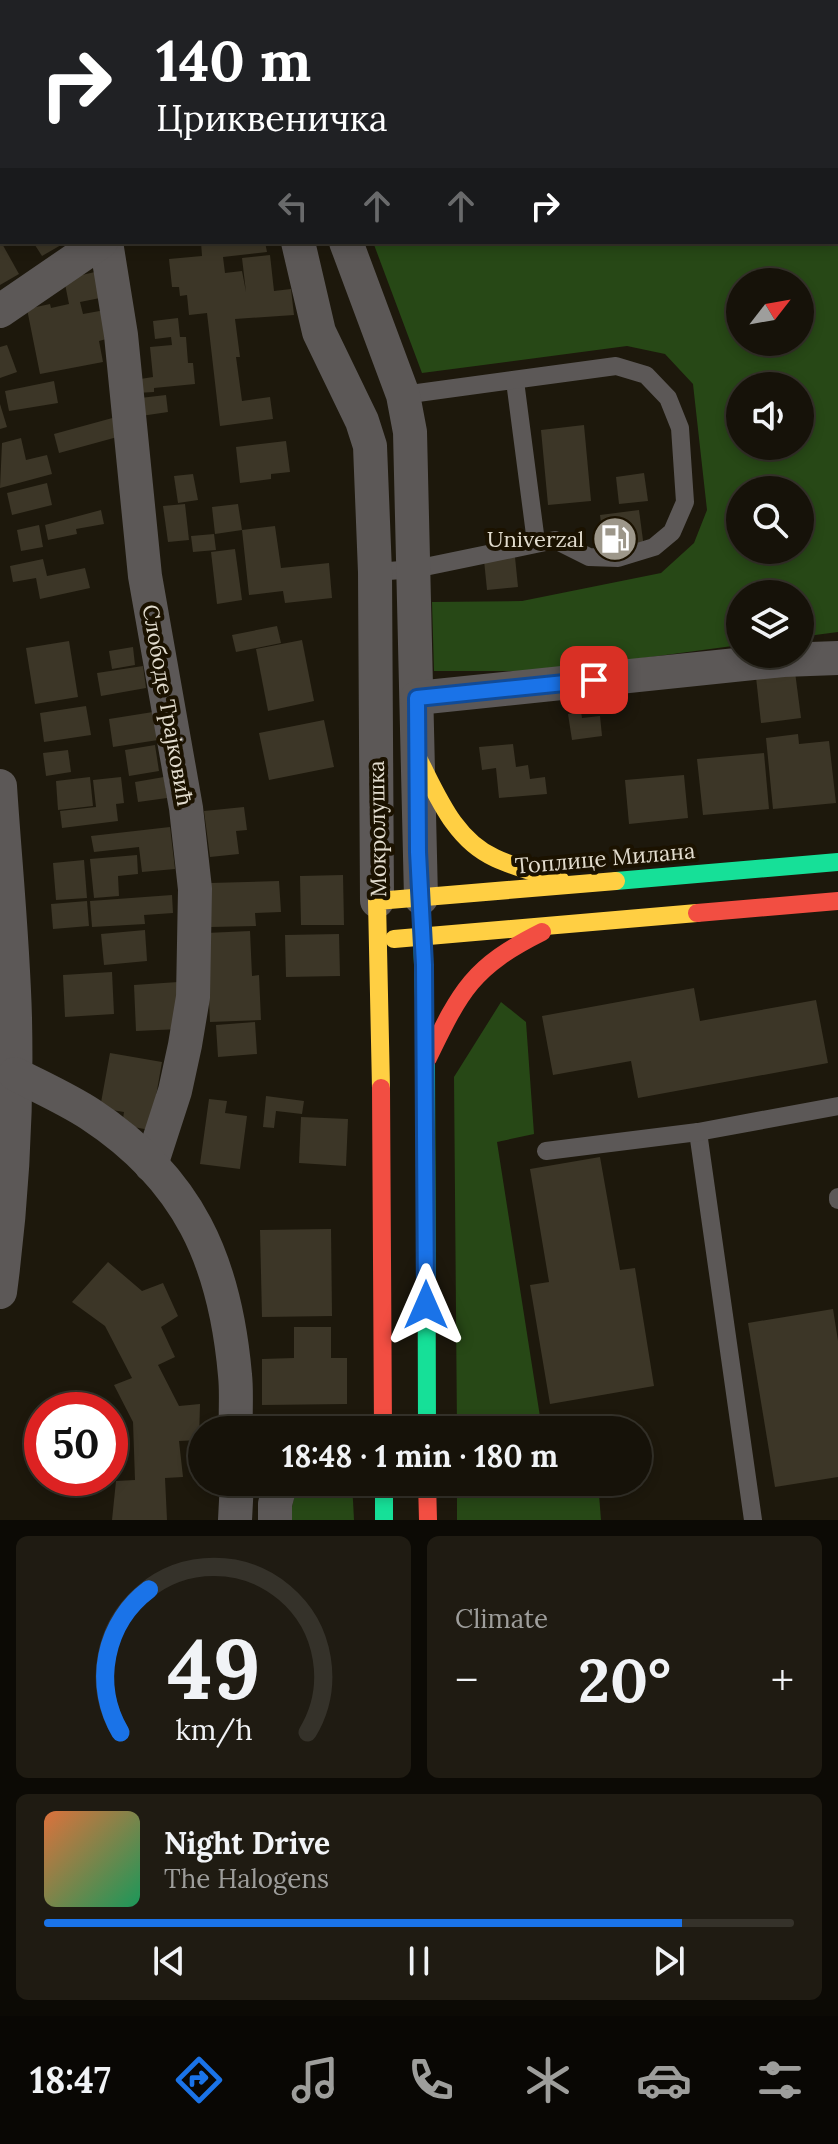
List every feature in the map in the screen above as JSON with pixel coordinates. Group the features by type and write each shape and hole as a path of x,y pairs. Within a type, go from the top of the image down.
{"main road":[{"path":"419,760 458,827 478,849 517,867 570,885"},
{"name":"Топлице Милана","path":"377,901 838,862"},
{"name":"Мокролушка","path":"421,898 426,1064 427,1416"},
{"name":"Мокролушка","path":"377,901 383,1416"},
{"path":"379,940 838,901"},
{"path":"426,1064 453,1009 478,972 512,947 553,927"},
{"path":"384,1496 384,1520"},
{"path":"427,1496 428,1520"}],"street":[{"path":"0,311 101,244"},
{"name":"Слободе Трајковић","path":"104,244 126,381 145,576 186,808 195,889 193,997 175,1091 151,1165"},
{"name":"Мокролушка","path":"298,244 319,332 362,421 370,446 375,572 377,901"},
{"name":"Мокролушка","path":"347,244 403,395 412,460 421,898"},
{"path":"417,698 783,660 838,658"},
{"path":"0,786 3,880 15,1015 7,1238 0,1292"},
{"path":"15,1074 90,1114 151,1165 187,1207 215,1265 235,1376 236,1416"},
{"path":"235,1520 236,1496"},
{"path":"275,1520 277,1496"}],"lane":[{"path":"375,572 415,569 555,540 589,557 618,558 654,547 672,532 685,502 680,428 668,398 646,375 616,366 403,395"},
{"path":"515,381 536,542"},
{"path":"546,1151 698,1132 838,1106"},
{"path":"698,1132 753,1520"}],"green space":[{"path":"374,244 838,244 838,632 814,635 814,580 726,580 726,647 546,671 434,671 432,602 522,601 661,573 694,543 707,510 693,384 665,354 627,346 422,373"},
{"path":"501,1002 526,1022 534,1134 497,1142 540,1416 457,1416 454,1077"},
{"path":"294,1496 353,1496 354,1520 289,1520"},
{"path":"457,1496 599,1496 601,1520 457,1520"}],"building":[{"path":"0,244 2,244 19,274 0,285"},
{"path":"34,244 61,245 42,256"},
{"path":"201,244 265,244 267,252 223,257 225,273 242,271 246,292 242,258 270,255 274,291 291,289 294,315 235,319 242,401 270,397 273,419 220,426 207,313 189,315 187,295 180,296 179,287 172,287 169,259 202,256"},
{"path":"95,272 100,298 80,302 83,314 105,310 110,338 99,341 103,362 40,374 27,309 69,304 64,279"},
{"path":"178,318 180,337 186,337 188,363 193,363 195,384 136,393 134,380 153,377 150,347 172,345 171,337 155,339 153,321"},
{"path":"7,345 17,372 0,378 0,347"},
{"path":"54,381 58,403 9,411 5,391"},
{"path":"166,395 168,412 141,416 140,398"},
{"path":"0,404 7,427 0,429"},
{"path":"116,417 121,436 59,453 54,434"},
{"path":"584,425 591,501 548,505 541,430"},
{"path":"21,438 26,460 47,455 52,474 0,488 2,443"},
{"path":"286,441 290,472 271,474 271,479 240,483 236,447"},
{"path":"644,473 648,501 619,504 616,477"},
{"path":"193,474 198,500 178,503 174,476"},
{"path":"47,483 52,505 12,515 7,493"},
{"path":"185,504 189,540 168,542 163,506"},
{"path":"238,504 242,530 215,534 212,507"},
{"path":"101,510 104,524 76,529 77,534 48,540 45,525"},
{"path":"639,510 644,548 605,553 600,515"},
{"path":"39,525 43,547 21,551 17,530"},
{"path":"275,526 281,568 329,563 332,598 285,603 283,591 249,595 242,530"},
{"path":"214,534 216,550 193,552 191,536"},
{"path":"235,549 242,600 217,604 211,552"},
{"path":"515,557 518,587 487,590 484,560"},
{"path":"43,559 47,576 85,568 90,588 40,599 36,578 13,582 10,566"},
{"path":"277,626 281,643 236,652 232,635"},
{"path":"302,640 314,701 268,711 256,649"},
{"path":"69,641 78,697 35,704 26,648"},
{"path":"133,647 135,665 112,669 109,651"},
{"path":"143,666 146,688 101,696 97,673"},
{"path":"795,672 801,718 761,723 756,677"},
{"path":"86,706 91,735 44,742 40,713"},
{"path":"153,712 158,740 113,747 109,719"},
{"path":"581,712 582,718 600,716 602,736 572,740 568,714"},
{"path":"324,720 334,767 269,780 259,733"},
{"path":"798,734 799,744 829,741 836,803 773,809 766,738"},
{"path":"513,744 516,767 528,765 530,779 545,777 547,794 499,798 496,768 482,770 479,747"},
{"path":"155,745 159,771 129,776 125,750"},
{"path":"68,750 71,772 46,776 43,753"},
{"path":"764,753 769,809 703,815 697,759"},
{"path":"684,775 688,818 629,824 625,780"},
{"path":"90,777 93,806 58,810 56,781"},
{"path":"121,777 124,803 116,804 118,821 62,828 60,811 96,807 93,780"},
{"path":"164,777 167,798 138,802 135,782"},
{"path":"244,807 247,830 236,831 239,854 210,857 204,811"},
{"path":"170,827 175,869 142,872 139,847 94,852 91,836"},
{"path":"137,855 138,874 118,876 119,896 94,898 90,859"},
{"path":"84,860 87,898 56,900 53,863"},
{"path":"343,875 344,925 301,925 300,876"},
{"path":"279,881 281,912 255,913 256,926 211,927 210,883"},
{"path":"172,895 173,913 144,915 145,924 92,927 90,901"},
{"path":"87,901 89,926 53,929 51,904"},
{"path":"145,930 147,961 104,965 101,934"},
{"path":"250,931 252,976 259,975 261,1020 210,1022 206,933"},
{"path":"339,934 340,976 286,977 285,935"},
{"path":"112,972 114,1014 65,1017 63,975"},
{"path":"178,982 180,1029 136,1031 134,985"},
{"path":"694,988 700,1021 816,1000 828,1063 638,1098 631,1061 553,1075 542,1016"},
{"path":"255,1022 257,1054 218,1057 216,1025"},
{"path":"110,1053 162,1062 150,1130 122,1125 124,1112 100,1108"},
{"path":"266,1096 304,1101 302,1114 276,1111 274,1128 263,1127"},
{"path":"209,1099 227,1101 225,1113 247,1116 240,1169 200,1164"},
{"path":"301,1117 348,1119 346,1166 299,1163"},
{"path":"600,1157 620,1270 635,1268 654,1386 550,1404 530,1285 549,1282 530,1169"},
{"path":"331,1229 332,1316 262,1317 260,1230"},
{"path":"108,1262 142,1291 163,1283 178,1316 161,1327 175,1357 158,1365 179,1406 200,1404 200,1416 188,1416 188,1441 179,1441 183,1477 165,1478 167,1520 112,1520 114,1496 128,1496 128,1480 135,1480 133,1422 128,1412 128,1392 118,1392 114,1385 132,1378 105,1326 72,1302"},
{"path":"833,1309 838,1341 838,1477 775,1487 748,1323"},
{"path":"294,1327 331,1327 331,1358 347,1358 347,1404 262,1405 262,1359 294,1358"}],"traffic: fast":[{"path":"616,881 838,862"},
{"path":"421,898 426,1064 427,1416"},
{"path":"384,1496 384,1520"}],"traffic: slow":[{"path":"419,760 449,816 469,840 503,862 561,881"},
{"path":"381,1088 377,901 616,881"},
{"path":"394,939 697,913"}],"traffic: jam":[{"path":"697,913 838,901"},
{"path":"428,1058 460,997 471,983 499,957 542,932"},
{"path":"381,1088 383,1416"},
{"path":"427,1496 428,1520"}],"place":[{"name":"Univerzal","path":"615,539"}],"route":[{"path":"426,1305 426,1064 424,937 418,852 417,698 594,680"}]}
